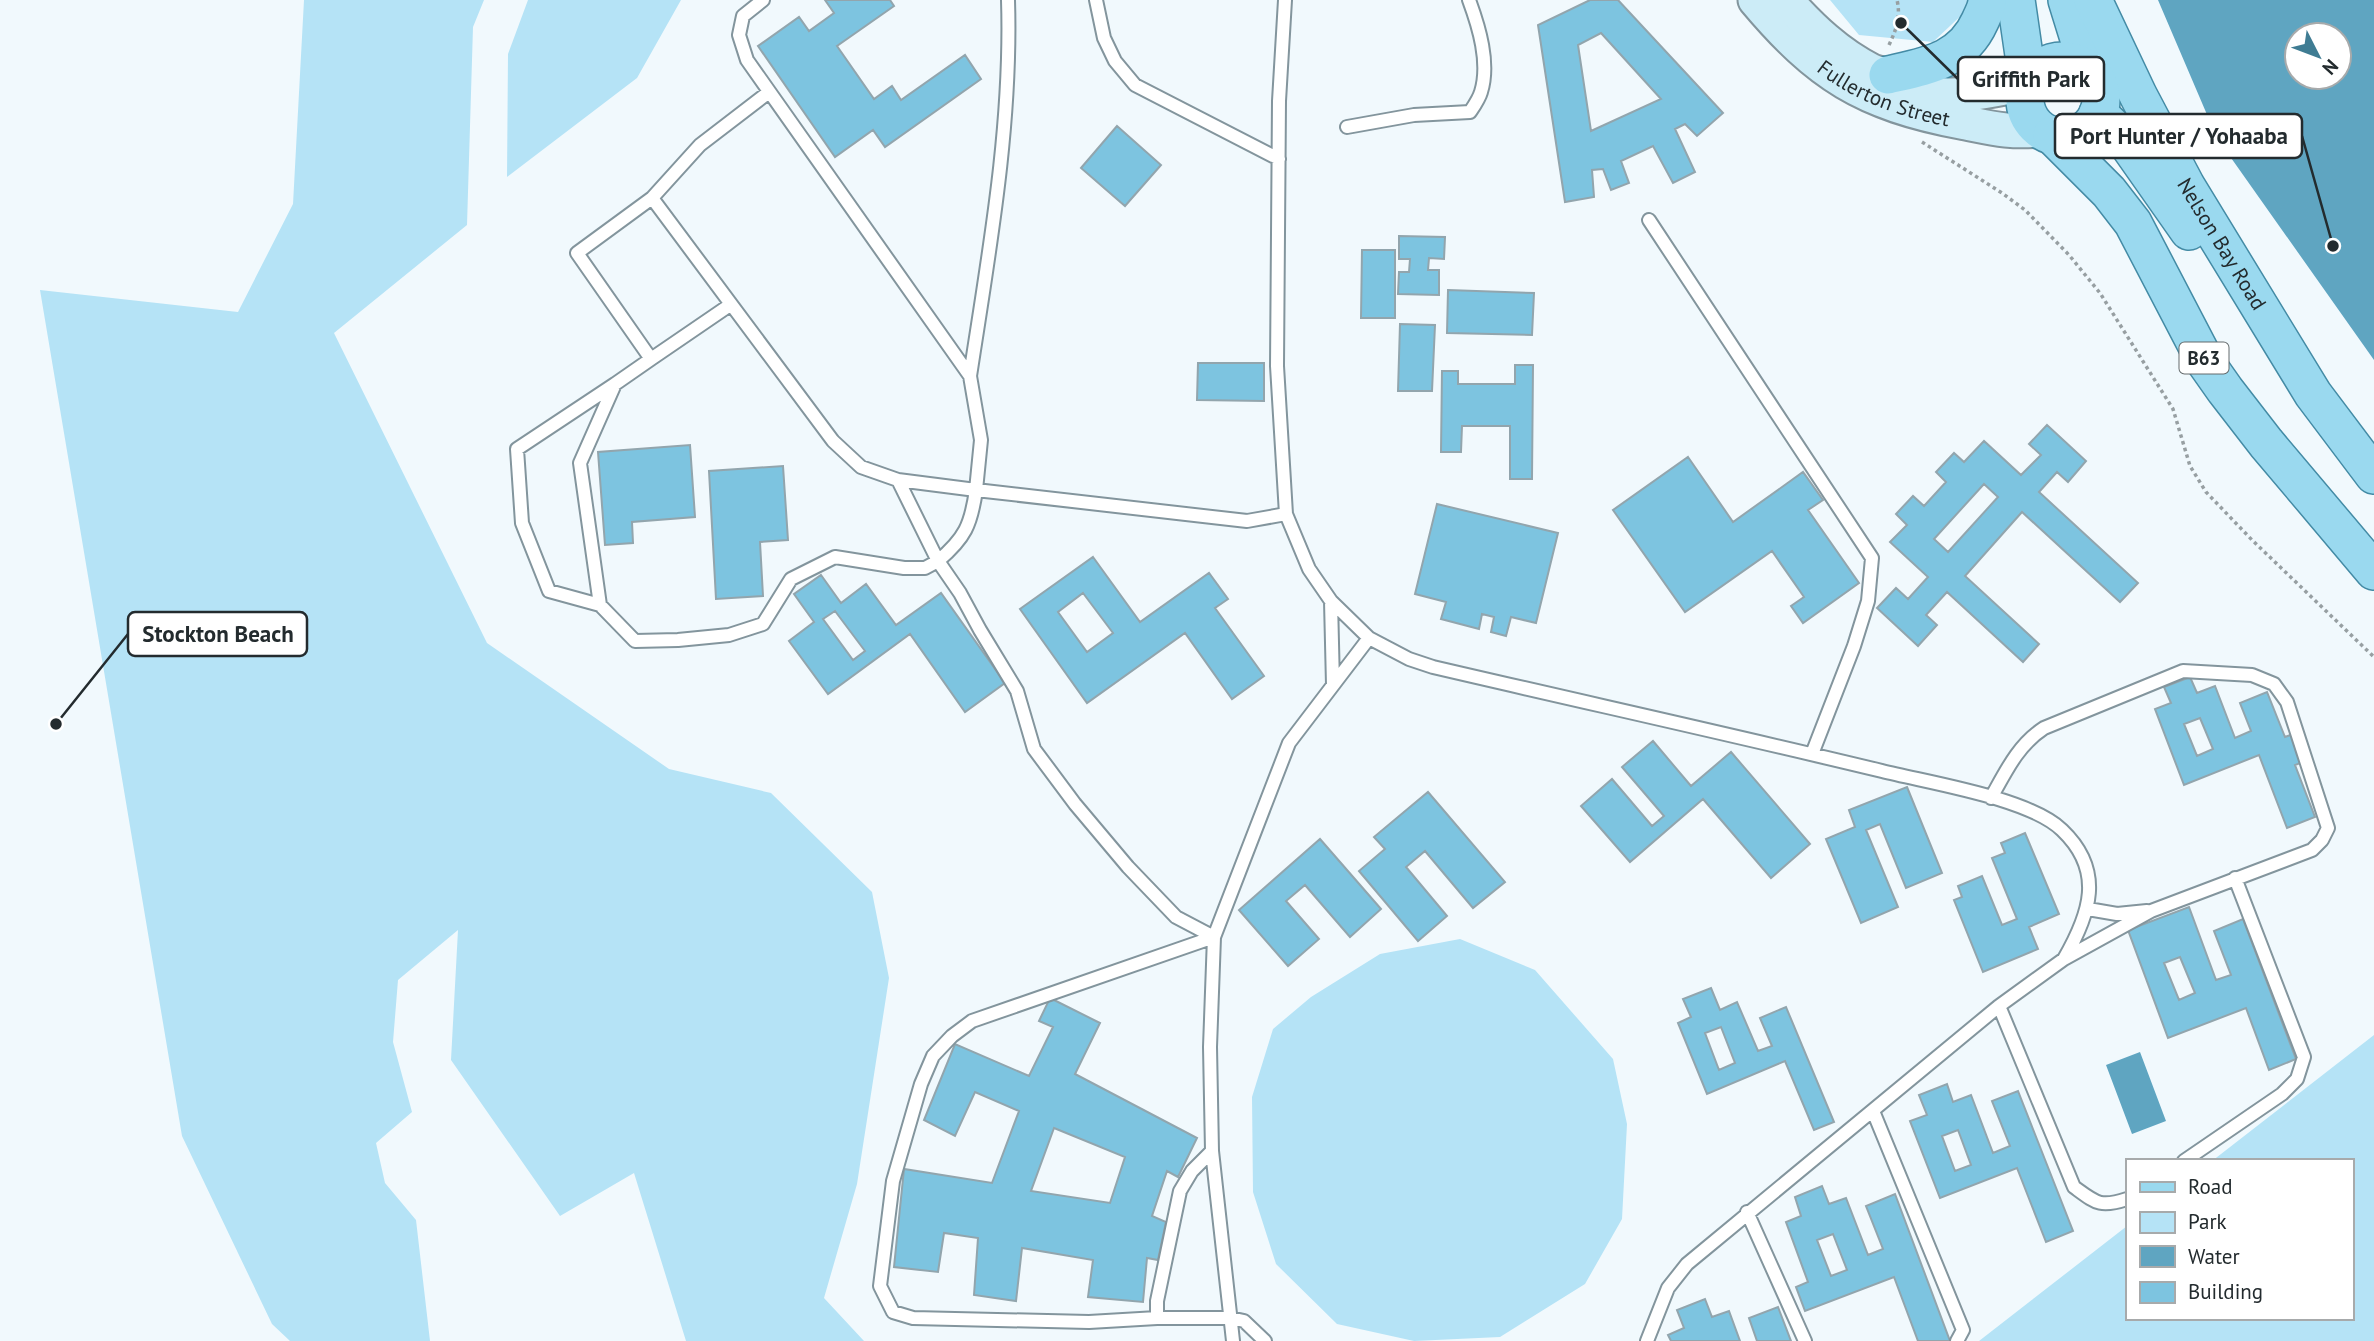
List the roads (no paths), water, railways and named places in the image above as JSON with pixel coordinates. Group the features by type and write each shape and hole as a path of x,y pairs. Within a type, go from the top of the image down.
{"main road":[{"name":"Fullerton Street","path":"1755,0 1809,59 1844,83 1873,98 1909,112 2011,132 2046,133"},
{"name":"Fullerton Street","path":"1786,0 1838,51 1875,73 1887,63 1923,91 1947,95 1972,94 2028,84"},
{"path":"1887,63 1942,61 1959,50 1975,33 1987,0"},
{"name":"B63","path":"2016,0 2028,84 2026,110 2031,121 2109,192 2133,223 2206,363 2266,443 2374,571"},
{"path":"2067,0 2089,71"},
{"name":"Nelson Bay Road","path":"2093,0 2138,95 2186,186 2313,394 2374,475"},
{"path":"2028,84 2044,65 2067,61 2079,64 2089,71 2100,90 2098,113 2091,125 2066,137 2046,133"},
{"path":"2098,113 2123,137 2281,359 2313,394"}],"lane":[{"path":"763,0 743,16 739,35 747,60 970,376"},
{"path":"730,305 517,449 522,523 549,591 600,605 635,641 729,635 763,624 791,579 835,557 904,568 925,568 958,544 973,509 981,440 970,376 998,197 1010,46 1008,0"},
{"path":"1096,0 1104,37 1115,61 1135,85 1279,159"},
{"path":"1285,0 1279,101 1277,366 1286,514 1309,569 1331,601 1369,638 1409,659 1433,667 1812,754 1991,798 2036,812 2064,831 2082,854 2089,879 2088,909 2081,930 2064,959"},
{"path":"1347,127 1414,115 1470,112 1481,92 1483,72 1481,41 1469,0"},
{"path":"651,359 578,253 652,198 700,145 769,92"},
{"path":"652,198 833,441 861,467 898,480 1247,521 1286,514"},
{"path":"1649,220 1872,558 1868,601 1854,646 1812,754"},
{"path":"600,605 580,463 615,384"},
{"path":"898,480 938,561 960,593 1017,691 1034,749 1075,804 1128,867 1176,916 1213,937"},
{"path":"1331,601 1333,685"},
{"path":"1233,1341 1212,1151 1210,1047 1213,937 1289,743 1369,638"},
{"path":"1647,1341 1668,1288 1687,1264 1999,1006 2064,959 2151,911 2312,850 2322,840 2328,828 2287,702 2274,684 2252,676 2183,671 2044,728 2030,737 2017,753 1991,798"},
{"path":"2187,1159 2282,1094 2297,1079 2304,1057 2235,878"},
{"path":"2088,909 2117,914 2151,911"},
{"path":"1213,937 972,1021 952,1036 933,1056 921,1084 893,1181 880,1286 893,1312 913,1318 1089,1322 1230,1318 1244,1321 1265,1341"},
{"path":"1999,1006 2074,1187 2096,1203 2109,1205 2126,1199"},
{"path":"1873,1111 1963,1330 1957,1341"},
{"path":"1157,1318 1157,1301 1180,1191 1192,1171 1212,1151"},
{"path":"1747,1212 1805,1341"}],"water":[{"path":"2158,0 2374,0 2374,360 2217,138"},
{"path":"2140,1052 2166,1121 2132,1134 2106,1065"}],"place":[{"name":"Griffith Park","path":"1901,23"},
{"name":"Port Hunter / Yohaaba","path":"2333,246"},
{"name":"Stockton Beach","path":"56,724"}]}
